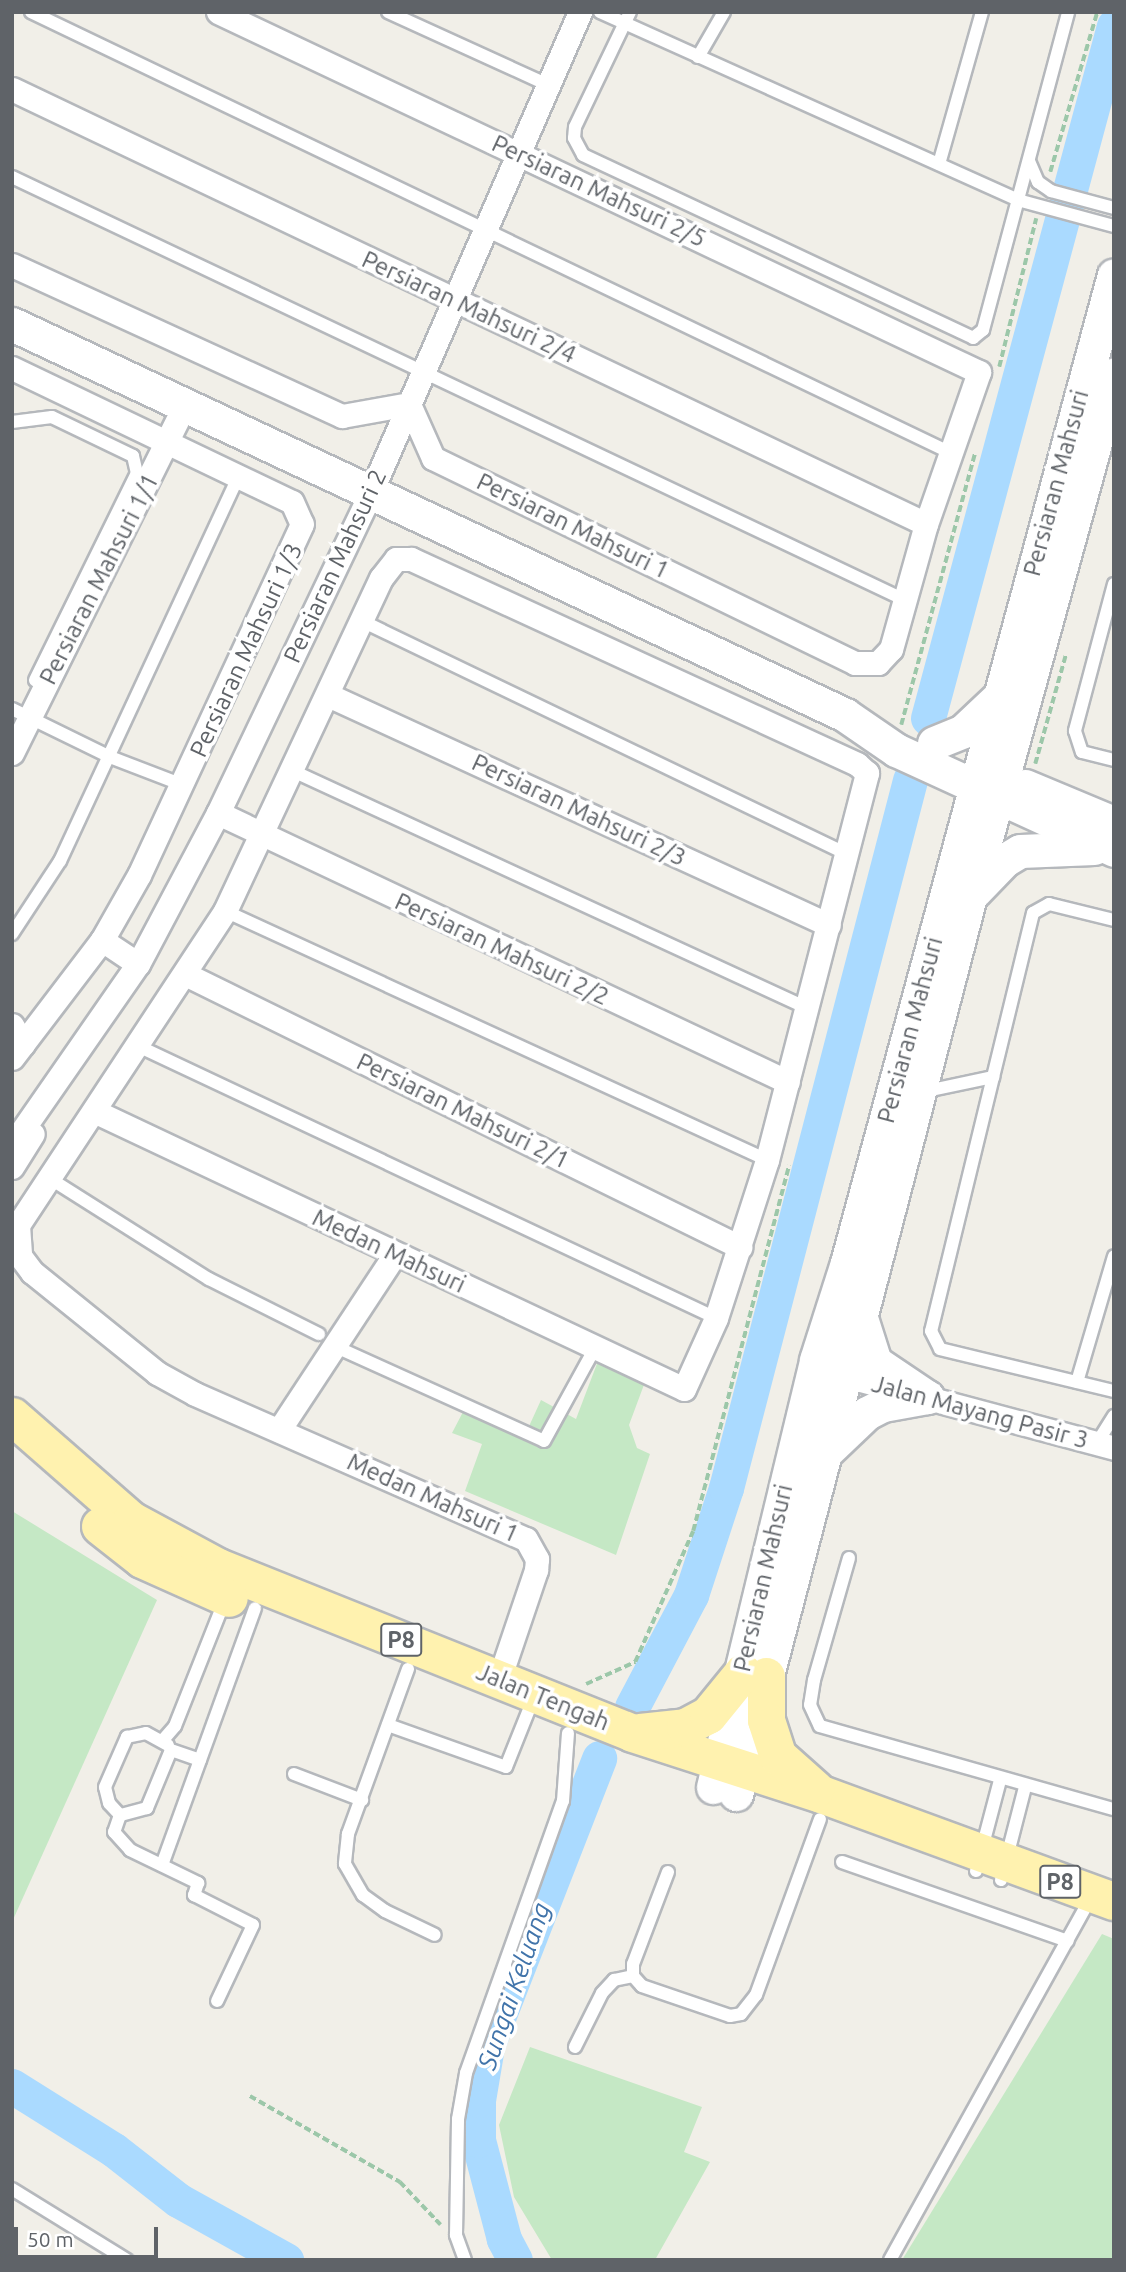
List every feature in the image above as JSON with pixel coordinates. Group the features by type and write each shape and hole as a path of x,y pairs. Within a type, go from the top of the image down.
{"main road":[{"name":"Jalan Tengah","path":"12,1416 131,1520 172,1546 499,1679 568,1733 820,1807 991,1867 1095,1918"},
{"name":"Jalan Tengah","path":"12,1450 142,1559 241,1603 408,1669 632,1732 727,1779"},
{"path":"632,1732 685,1727 708,1715 754,1674 778,1756 820,1807"}],"street":[{"name":"Persiaran Mahsuri 2/5","path":"218,12 988,372"},
{"name":"Persiaran Mahsuri 2","path":"47,1099 138,964 218,813 370,492 548,85 572,15"},
{"name":"Persiaran Mahsuri 2/4","path":"12,89 926,524"},
{"path":"12,265 341,416 409,404"},
{"name":"Persiaran Mahsuri","path":"990,781 997,699 1114,275"},
{"path":"12,324 845,715 886,745 932,754 1106,834"},
{"name":"Persiaran Mahsuri 1/3","path":"12,368 292,502 301,516 300,534 183,785 102,940 16,1043"},
{"name":"Persiaran Mahsuri 1","path":"409,404 433,458 855,663 878,663 891,649 907,601 926,524 951,453 988,372"},
{"name":"Persiaran Mahsuri","path":"754,1674 782,1492 837,1292 959,895 990,781 1030,680 1114,374"},
{"name":"Persiaran Mahsuri 1/1","path":"12,753 19,717 185,405"},
{"path":"49,1178 186,974 225,911 293,771 381,578 396,559 411,559 857,764 867,773 767,1160 716,1318"},
{"path":"1030,680 1029,739 1038,768 1054,787 1106,834"},
{"name":"Persiaran Mahsuri 2/3","path":"328,695 829,925"},
{"path":"932,754 963,731 997,699"},
{"path":"845,715 900,727 932,754 950,804 959,895"},
{"name":"Persiaran Mahsuri 2/2","path":"218,813 261,836 788,1082"},
{"path":"959,895 1020,851 1106,834"},
{"name":"Persiaran Mahsuri","path":"727,1779 754,1674 823,1456 862,1321 920,1092 959,895"},
{"path":"102,940 138,964"},
{"name":"Persiaran Mahsuri 2/1","path":"186,974 740,1247"},
{"path":"12,1128 47,1099"},
{"path":"12,1145 47,1099"},
{"path":"12,1167 47,1099"},
{"name":"Medan Mahsuri","path":"94,1111 684,1389 716,1318"},
{"name":"Medan Mahsuri 1","path":"49,1178 16,1231 20,1256 32,1272 157,1373 195,1394 526,1539 537,1559 536,1570 499,1679"},
{"path":"279,1430 326,1340 395,1254"},
{"path":"782,1492 800,1466 826,1389 846,1376 834,1356 839,1324 837,1292"},
{"path":"862,1321 875,1363 927,1397"},
{"name":"Jalan Mayang Pasir 3","path":"846,1376 927,1397 1018,1430 1105,1445"},
{"path":"823,1456 867,1413 883,1405 927,1397"}],"lane":[{"path":"31,12 486,227 951,453"},
{"path":"388,12 548,85"},
{"path":"600,12 627,18 698,57 1018,200 1114,226"},
{"path":"698,57 724,12"},
{"path":"939,164 982,12"},
{"path":"627,18 575,127 574,138 583,155 967,337 983,330 1068,12"},
{"path":"1029,161 1038,182 1051,191 1114,208"},
{"path":"12,177 422,374 907,601"},
{"path":"12,422 52,417 133,456 137,473 19,717 183,785"},
{"path":"12,934 60,860 239,475"},
{"path":"1114,584 1075,731 1082,752 1114,760"},
{"path":"362,621 847,854"},
{"path":"293,771 807,1008"},
{"path":"1114,920 1049,904 1033,913 931,1332 940,1349 1114,1391"},
{"path":"225,911 767,1160"},
{"path":"138,1046 716,1318"},
{"path":"920,1092 993,1077"},
{"path":"49,1178 209,1279 326,1340 544,1441 595,1348"},
{"path":"1077,1381 1114,1256"},
{"path":"1105,1445 1114,1416"},
{"path":"849,1558 814,1680 813,1718 830,1732 1114,1809"},
{"path":"120,1815 147,1808 175,1726 241,1603"},
{"path":"162,1865 200,1760 241,1603"},
{"path":"408,1669 344,1847 350,1877 363,1895 385,1911 435,1935"},
{"path":"388,1725 506,1767 531,1705"},
{"path":"120,1815 109,1803 105,1787 127,1737 146,1733 200,1760"},
{"path":"463,2254 456,2235 456,2157 466,2073 563,1801 568,1733"},
{"path":"294,1774 362,1800"},
{"path":"991,1867 1000,1780"},
{"path":"991,1867 1025,1787"},
{"path":"668,1871 633,1964 633,1976 642,1986 730,2016 741,2014 756,1995 820,1807"},
{"path":"120,1815 114,1832 130,1850 198,1882 194,1895 253,1924 217,2001"},
{"path":"842,1862 1095,1918 890,2260"},
{"path":"575,2047 602,1993 614,1980 633,1976"},
{"path":"12,2189 127,2260"}],"path":[{"path":"1048,176 1097,12"},
{"path":"988,372 1033,228"},
{"path":"900,727 977,444"},
{"path":"250,2096 400,2182 420,2199 463,2254"}],"green space":[{"path":"598,1361 645,1382 629,1425 637,1448 650,1454 616,1555 465,1491 482,1444 452,1433 464,1410 525,1435 541,1400 576,1419"},
{"path":"12,1511 157,1600 12,1922"},
{"path":"1102,1934 1114,1939 1114,2260 902,2260"},
{"path":"530,2047 702,2107 684,2152 710,2162 655,2260 552,2260 514,2197 499,2125"}],"waterway":[{"path":"928,718 1114,26"},
{"path":"632,1707 691,1595 726,1488 910,780"},
{"name":"Sungai Keluang","path":"515,2260 504,2239 478,2140 478,2100 487,2046 599,1758"},
{"path":"12,2086 114,2150 178,2200 286,2260"}]}
